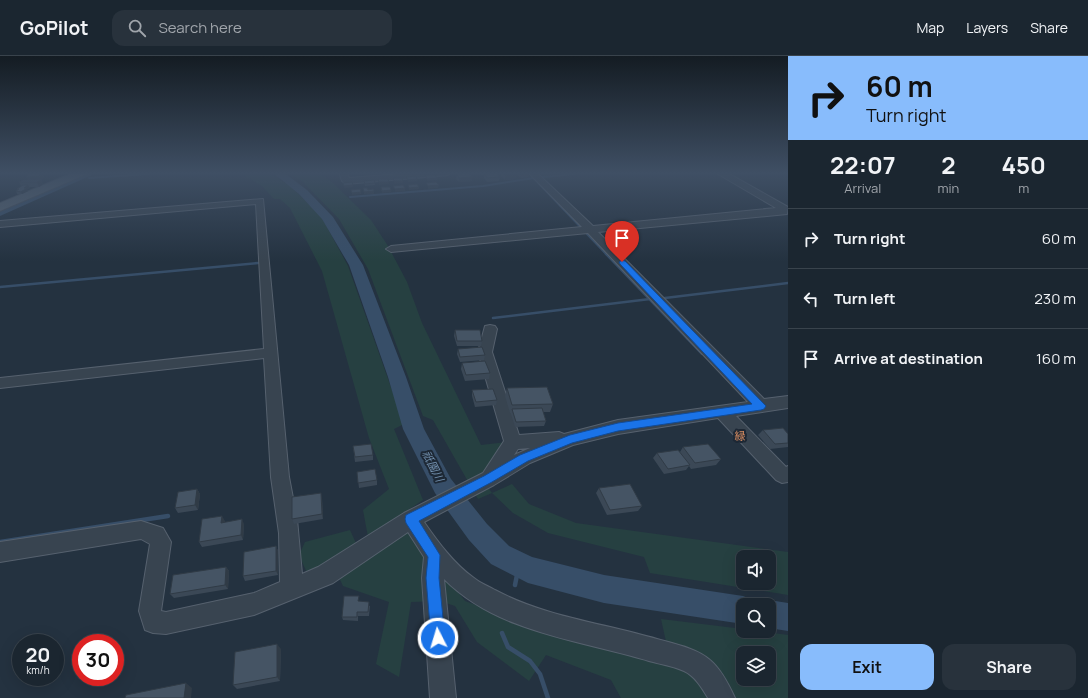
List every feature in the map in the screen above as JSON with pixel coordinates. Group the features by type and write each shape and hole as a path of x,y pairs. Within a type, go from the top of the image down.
{"main road":[{"path":"0,207 12,202"}],"street":[{"path":"0,224 249,202"},
{"path":"260,202 280,477 287,508 291,540 291,589"},
{"path":"559,202 585,230 761,406"},
{"path":"772,202 787,211"},
{"path":"391,248 787,211"},
{"path":"490,329 485,352 513,442"},
{"path":"0,383 270,353"},
{"path":"0,552 140,530 156,535 161,542 150,610 153,622 166,624 254,604 325,575 411,519 488,479 524,458 570,439 618,427 788,402"},
{"path":"722,412 782,475 788,474"},
{"path":"513,442 570,439"},
{"path":"488,479 513,442"},
{"path":"411,519 434,555 466,586 507,608 534,619 633,644 690,661 702,669 722,698"},
{"path":"434,555 433,578 443,698"}],"green space":[{"path":"283,202 306,202 321,216 348,266 404,424 394,429 423,500 368,537 363,510 389,489 369,438 322,271 290,208"},
{"path":"322,202 352,202 371,220 388,246 407,282 422,323 481,445 507,442 480,476 492,493 478,499 433,420 423,416 368,269 339,219"},
{"path":"512,484 529,504 576,523 773,550 736,550 736,587 650,573 644,557 548,533 513,513 492,493"},
{"path":"409,529 465,601 544,630 669,655 661,619 736,628 736,638 776,638 776,633 788,635 788,698 621,698 611,680 546,655 529,681 477,642 455,606 440,601 411,602 399,677 376,664 389,602 343,586 333,565 307,573 299,555 305,542 350,530 364,561"},
{"path":"776,550 788,552 788,595 757,590 776,590"}],"building":[{"path":"455,330 480,330 482,341 457,341"},
{"path":"482,347 485,355 460,357 458,349"},
{"path":"485,361 490,373 466,375 462,363"},
{"path":"547,387 553,404 512,405 507,388"},
{"path":"493,389 497,400 476,402 472,390"},
{"path":"542,408 546,421 516,422 512,409"},
{"path":"783,428 788,434 788,443 775,444 763,430"},
{"path":"371,444 373,455 355,457 353,446"},
{"path":"708,444 721,459 695,463 683,447"},
{"path":"678,450 690,465 668,469 657,453"},
{"path":"375,469 377,480 358,483 357,472"},
{"path":"630,484 642,506 610,510 599,488"},
{"path":"197,489 195,505 175,508 178,492"},
{"path":"321,493 322,514 292,519 292,497"},
{"path":"222,516 221,523 242,519 241,535 199,542 202,519"},
{"path":"276,546 276,571 243,576 244,552"},
{"path":"226,567 225,585 170,594 173,575"},
{"path":"344,596 359,596 358,601 369,602 368,612 357,612 357,617 342,617"},
{"path":"277,644 277,677 233,685 235,652"},
{"path":"186,683 184,698 125,698 126,695"}],"waterway":[{"path":"0,212 23,202"},
{"name":"祇園川","path":"313,202 327,217 356,265 397,377 414,429 443,486 478,532 500,555 528,570 604,589 736,609"},
{"path":"557,202 607,255"},
{"path":"606,254 649,299"},
{"path":"0,287 258,263"},
{"path":"665,298 788,283"},
{"path":"493,318 649,299"},
{"path":"649,299 702,354"},
{"path":"0,542 168,516"},
{"path":"515,585 519,565"},
{"name":"祇園川","path":"776,615 788,617"},
{"path":"502,633 508,647 530,661 540,674 548,698"}],"district":[{"name":"緑","path":"740,436"}],"route":[{"path":"438,638 433,578 434,555 411,519 488,479 524,458 570,439 618,427 761,406 622,262"}]}
